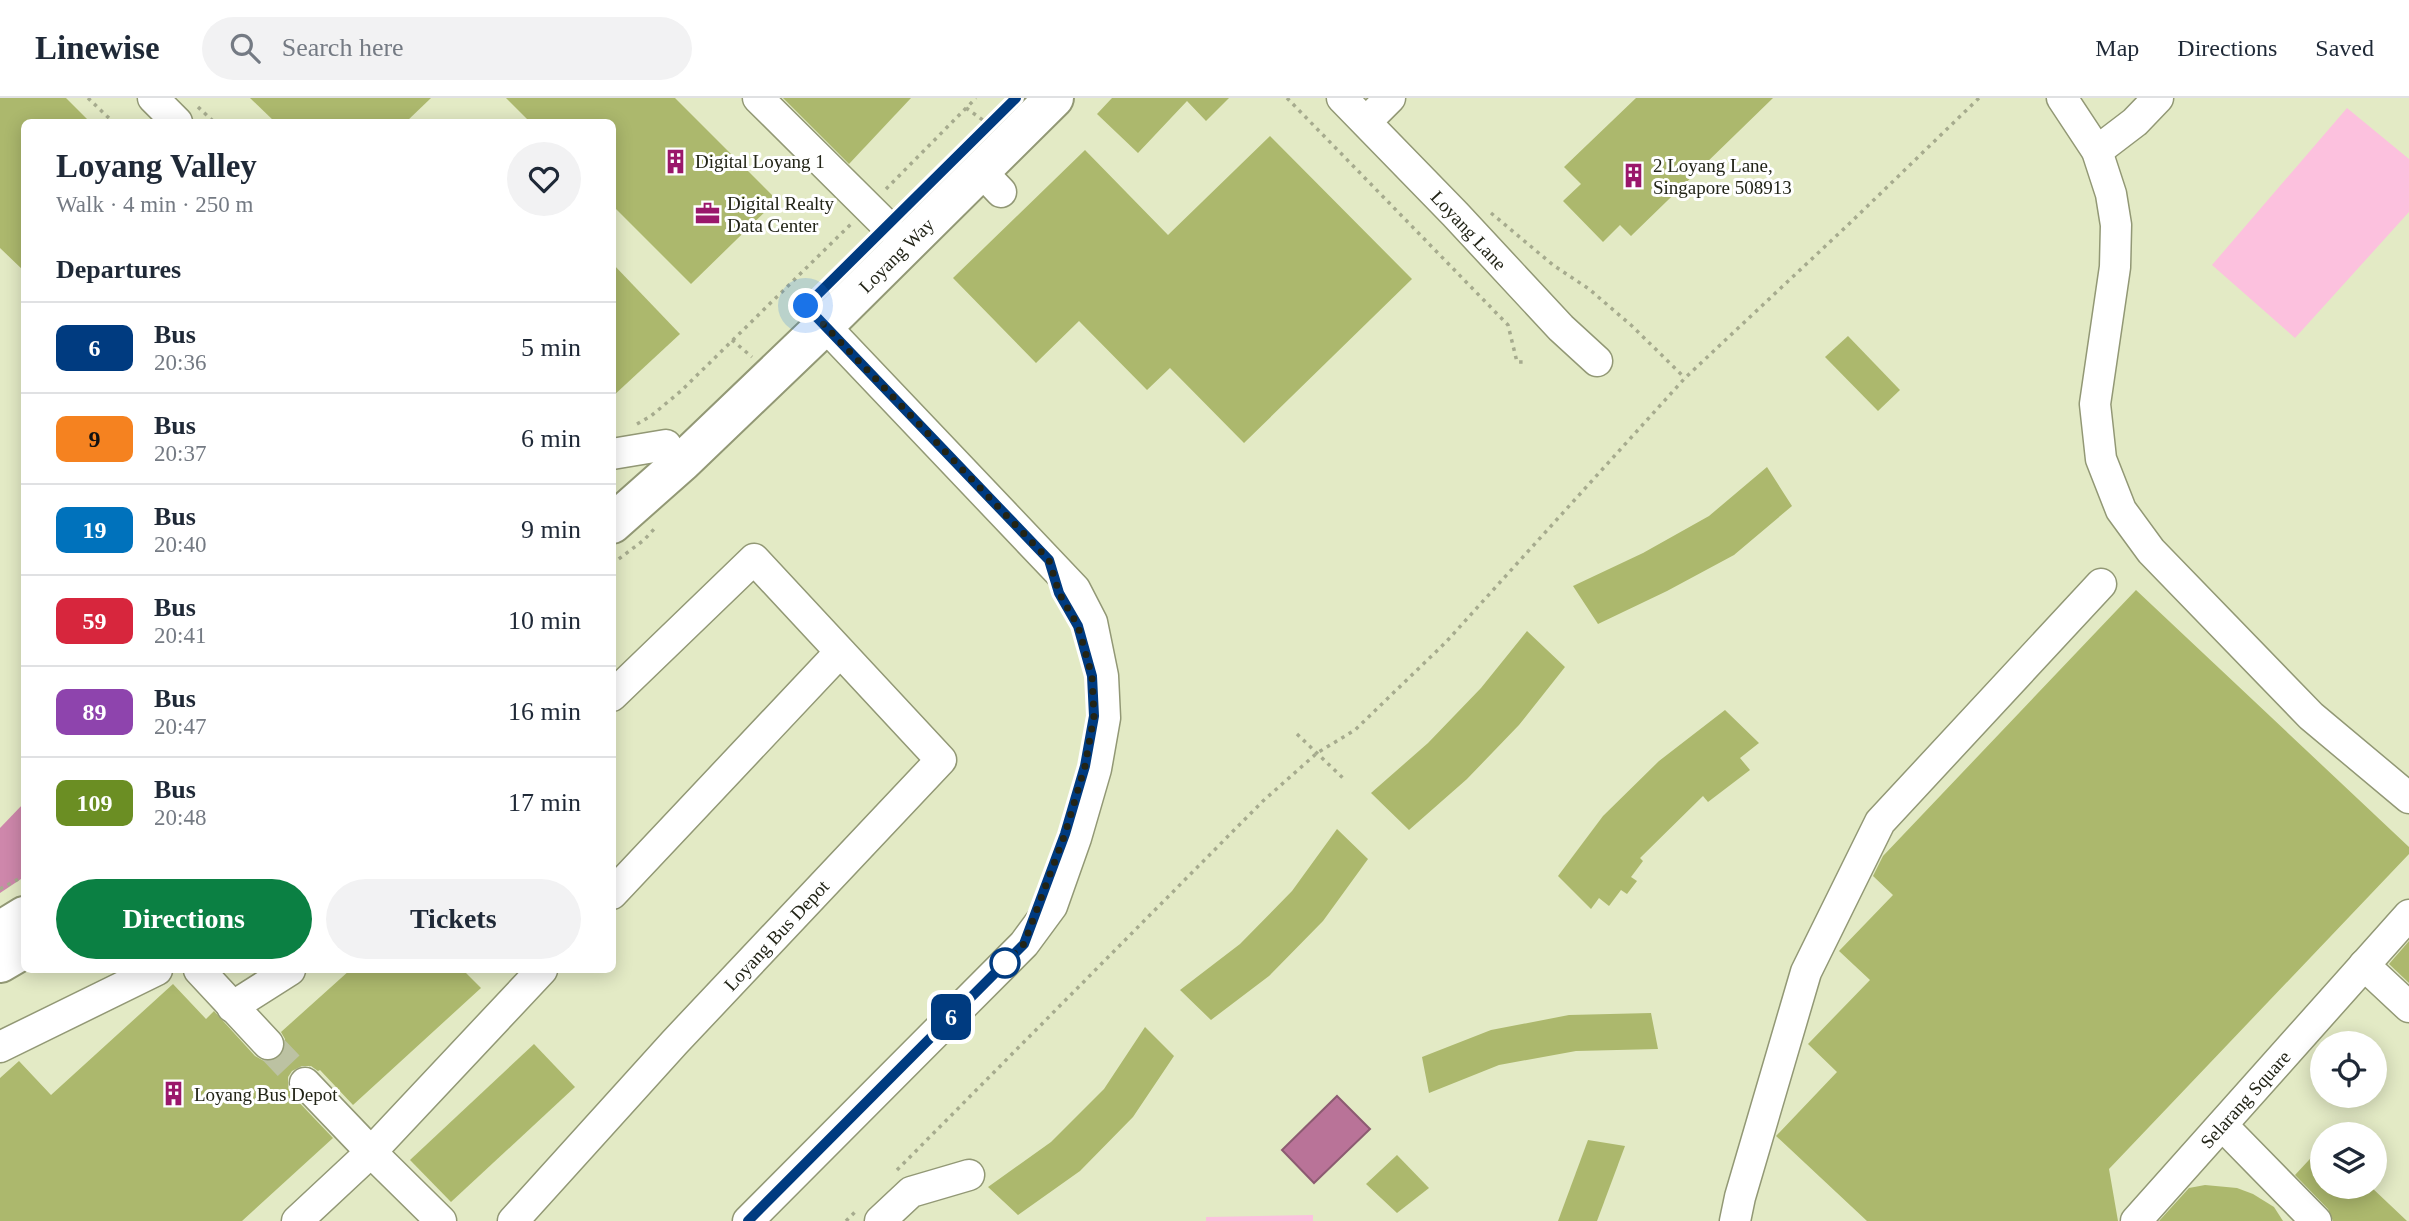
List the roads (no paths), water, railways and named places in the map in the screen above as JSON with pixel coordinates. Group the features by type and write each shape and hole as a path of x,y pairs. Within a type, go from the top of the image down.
{"main road":[{"name":"Loyang Way","path":"616,520 682,462 816,316 877,217 977,110 1016,98"},
{"name":"Loyang Way","path":"616,491 666,445 743,350 816,316 861,289 991,182 1054,98"},
{"path":"0,931 21,918"},
{"path":"0,963 21,951"}],"street":[{"path":"153,98 187,114"},
{"path":"758,98 877,217"},
{"name":"Loyang Lane","path":"1342,98 1561,328 1597,361"},
{"path":"1366,122 1390,98"},
{"path":"2062,98 2097,151 2111,194 2116,225 2115,267 2095,404 2101,459 2121,510 2151,551 2311,716 2409,798"},
{"path":"2097,151 2135,122 2158,98"},
{"path":"861,289 853,323 854,342 862,364"},
{"path":"748,1221 1024,944 1065,834 1085,766 1094,716 1092,676 1078,626 1059,593 1049,560 816,316"},
{"path":"616,453 666,445"},
{"name":"Loyang Bus Depot","path":"513,1221 675,1042 941,760 754,559 616,692"},
{"path":"1737,1209 1806,972 1880,822 2101,584"},
{"path":"616,890 840,652"},
{"name":"Selarang Square","path":"2136,1221 2409,915"},
{"path":"2364,965 2409,1007"},
{"path":"0,1047 151,973"},
{"path":"202,973 268,1044"},
{"path":"232,1007 285,973"},
{"path":"296,1221 371,1152 539,973"},
{"path":"305,1083 441,1221"},
{"path":"2222,1125 2316,1221"},
{"path":"873,1211 911,1192 968,1175"}],"tunnel":[{"path":"268,1044 305,1083"}],"place":[{"name":"Digital Loyang 1","path":"675,161"},
{"name":"2 Loyang Lane, Singapore 508913","path":"1633,176"},
{"name":"Digital Realty Data Center","path":"707,214"},
{"name":"Loyang Bus Depot","path":"174,1094"}]}
